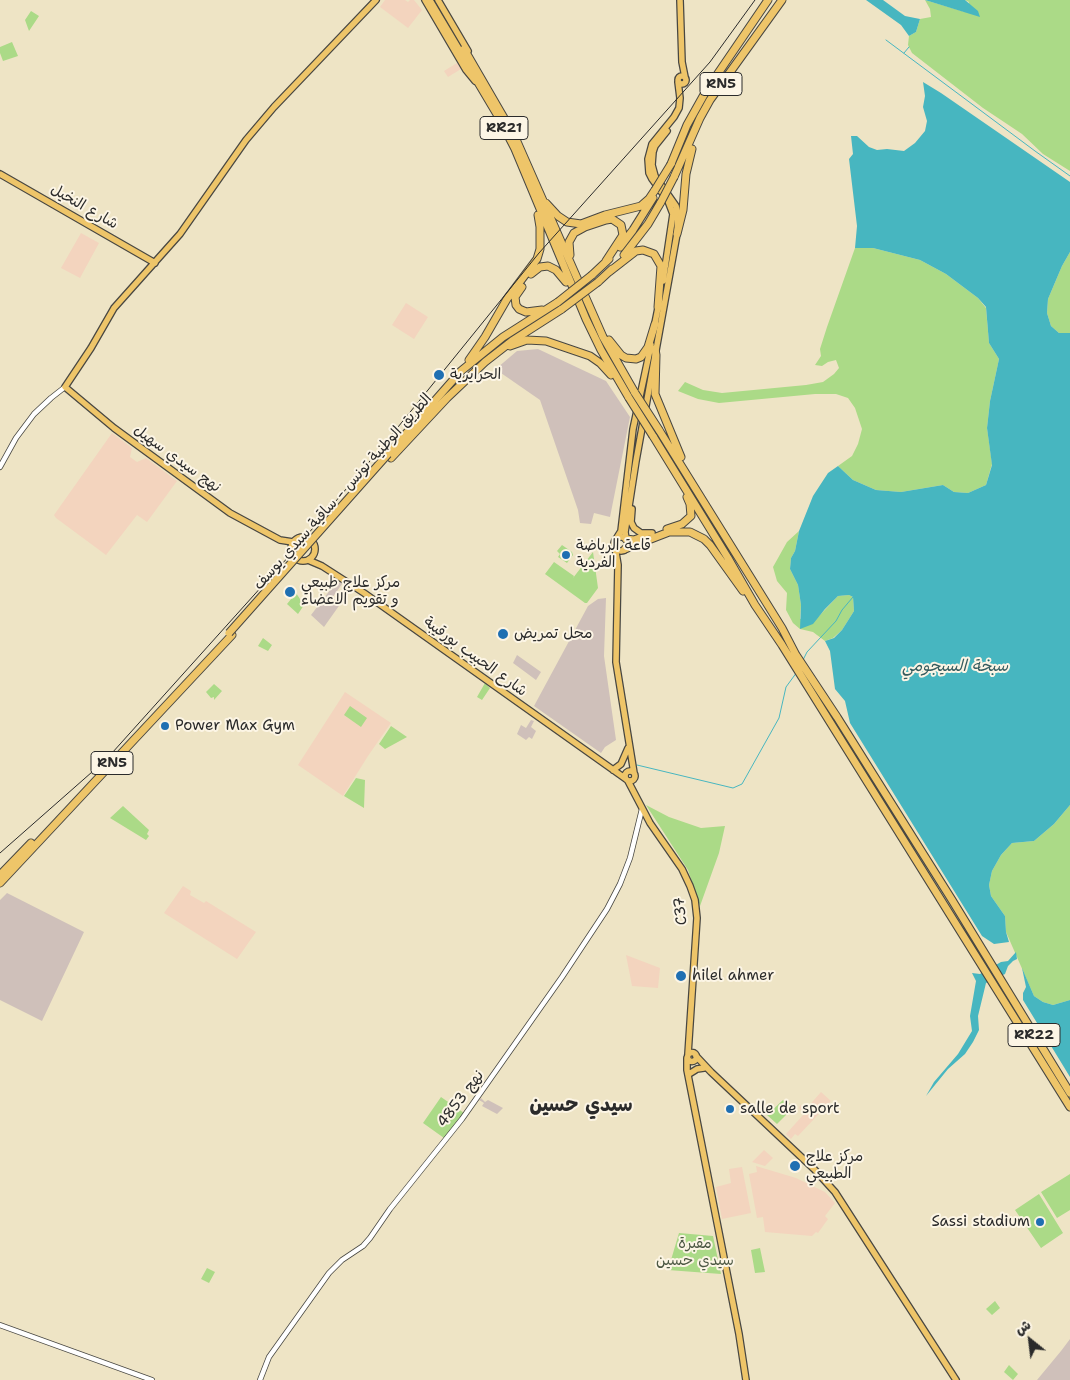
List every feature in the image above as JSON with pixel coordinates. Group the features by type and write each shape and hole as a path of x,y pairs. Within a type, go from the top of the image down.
{"highway":[{"name":"RR21","path":"429,0 515,137 539,201"},
{"name":"RR21","path":"436,0 482,83"},
{"name":"الطريق الوطنية تونس - ساقية سيدي يوسف","path":"0,883 230,634 390,456 461,371 503,337 558,302 606,262 633,230 671,164 687,126 706,91 768,0"},
{"name":"الطريق الوطنية تونس - ساقية سيدي يوسف","path":"390,456 465,380 498,351 562,309 609,272 639,236 661,202 710,100 782,0"},
{"path":"677,234 683,210 688,162 697,135 720,85"},
{"path":"539,201 567,222 581,224 606,215 634,209 645,202 656,191"},
{"path":"539,201 653,436 742,580 755,605"},
{"path":"539,201 572,288 601,350 623,388"},
{"path":"461,371 479,346 507,298 537,259 540,249 539,201"},
{"path":"574,270 569,248 574,233 585,227 612,219 621,226 623,235 606,262"},
{"path":"609,272 636,251 644,250 650,252 657,258 661,266 658,307"},
{"path":"547,309 526,312 519,309 515,301 516,293 536,269 544,266 552,268 572,288"},
{"path":"595,317 613,347 621,355 631,360 641,357 644,353 655,324"},
{"path":"498,351 527,340 546,341 593,358 604,366 623,388 632,395 659,430 691,480 778,622 797,664"},
{"path":"655,349 654,389 657,400 691,480"},
{"path":"626,540 634,540 682,524 691,516 690,504 675,472"},
{"path":"626,550 669,532 681,531 698,535 710,544 806,677 1070,1107"},
{"name":"الطريق الوطنية تونس - ساقية سيدي يوسف","path":"0,875 230,634"},
{"name":"RR22","path":"806,677 837,717 1070,1093"}],"main road":[{"path":"65,387 91,348 114,308 180,234 237,152 259,124 376,0"},
{"path":"425,0 468,74 482,83"},
{"path":"626,550 620,551 614,544 621,531 633,429 655,324 673,214 668,201 652,179 649,172 648,158 652,144 679,108 682,62 680,0"},
{"path":"618,565 620,557 628,544 625,532 631,492 677,234 678,214 676,206 655,176 652,159 656,146 677,119 682,109 681,80"},
{"name":"شارع النخيل","path":"0,174 156,263"},
{"name":"نهج سيدي سهيل","path":"65,387 97,415 230,513 280,540 293,542"},
{"path":"631,492 632,526 638,532 652,534"},
{"path":"301,537 309,539 314,545 314,554 308,560 300,561 295,558 291,549 293,542 301,537"},
{"path":"616,539 623,537 626,540"},
{"name":"نهج سيدي سهيل","path":"280,540 284,546 291,549"},
{"name":"C37","path":"615,547 618,565 616,655 628,745 630,776 642,808 687,878 696,906 697,923 688,1038 692,1057 689,1075"},
{"name":"شارع الحبيب بورقيبة","path":"314,554 322,566"},
{"name":"شارع الحبيب بورقيبة","path":"308,560 322,566 364,593 613,770 630,776"},
{"path":"613,770 621,764 628,745"},
{"path":"692,1057 711,1072"},
{"path":"692,1057 711,1072 836,1192 956,1380"},
{"path":"704,1068 697,1069 689,1075 739,1334 746,1380"}],"street":[{"path":"0,467 16,438 34,414 65,387"},
{"name":"نهج 4853","path":"260,1380 268,1359 329,1273 342,1260 363,1246 370,1238 390,1209 462,1119 562,977 607,908 620,884 632,852 642,808"},
{"path":"0,1325 152,1380"}],"shaded area":[{"path":"385,0 405,0 408,2 414,0 422,10 408,28 380,7"},
{"path":"457,63 461,69 448,77 444,71"},
{"path":"81,233 99,243 80,278 61,268"},
{"path":"406,303 428,317 414,339 392,325"},
{"path":"538,349 606,381 630,417 610,517 594,513 591,524 580,523 578,510 540,400 501,373 497,368 517,351"},
{"path":"112,433 132,448 130,457 137,462 146,458 177,481 147,522 137,515 106,555 54,515"},
{"path":"337,581 342,584 332,598 341,603 324,627 311,615"},
{"path":"606,598 604,656 616,740 605,747 601,753 534,706 588,606 598,599"},
{"path":"517,655 541,672 536,680 513,663"},
{"path":"345,692 391,723 343,796 298,765"},
{"path":"531,720 534,721 531,727 536,731 532,739 529,737 526,740 517,734 521,725 526,728"},
{"path":"183,886 191,891 190,895 204,903 206,901 256,932 237,959 164,913"},
{"path":"7,893 84,932 42,1021 0,1000 0,900"},
{"path":"626,955 660,968 658,988 632,986"},
{"path":"821,1092 831,1101 798,1136 795,1134 791,1139 786,1134 804,1114 799,1108 800,1105 806,1109"},
{"path":"481,1098 485,1102 488,1100 503,1108 497,1114 482,1106 484,1103 479,1100"},
{"path":"764,1150 773,1158 765,1166 752,1162"},
{"path":"756,1166 796,1178 825,1192 835,1203 825,1216 828,1219 818,1233 816,1232 812,1236 765,1232 763,1217 757,1218 749,1174 757,1172"},
{"path":"742,1167 751,1213 722,1219 716,1187 731,1183 729,1169"},
{"path":"1070,1339 1070,1380 1037,1380 1061,1351"}],"green space":[{"path":"925,0 965,12 969,2 965,0 1070,0 1070,171 1043,154 1022,134 983,108 912,53 908,45 909,36 916,32 920,19 931,17 930,9"},
{"path":"31,11 39,16 29,31 25,20"},
{"path":"12,42 18,56 3,61 0,47"},
{"path":"855,248 873,248 920,260 946,274 978,298 986,308 989,343 999,359 990,401 987,428 992,464 986,485 968,493 954,492 943,485 901,492 876,490 853,480 838,466 852,456 862,429 855,408 848,398 836,394 815,394 719,403 698,399 678,391 685,382 703,390 722,393 806,385 823,382 834,374 839,368 836,360 822,366 815,365 821,356 820,349"},
{"path":"1070,252 1069,334 1059,333 1051,326 1047,313 1048,299"},
{"path":"799,531 795,551 791,558 790,569 798,585 801,605 800,619 819,616 838,596 849,595 853,597 854,611 842,630 833,638 825,641 813,632 800,629 793,623 786,610 787,593 777,581 773,567 787,542"},
{"name":"قاعة الرياضة الفردية","path":"562,545 572,552 573,555 567,563 558,557 560,554 557,551"},
{"path":"593,552 598,588 587,603 545,574 554,562 574,576 573,578"},
{"path":"296,593 304,605 298,614 287,604"},
{"path":"263,638 272,645 268,651 258,646"},
{"path":"485,683 490,688 482,700 477,697"},
{"path":"214,684 222,691 214,700 214,697 211,698 206,692"},
{"path":"350,706 367,718 361,727 344,715"},
{"path":"391,726 407,737 385,749 379,744"},
{"path":"356,778 365,780 364,808 344,796"},
{"path":"646,805 669,817 701,828 725,826 719,853 700,906 688,870"},
{"path":"1070,805 1070,1000 1053,1005 1043,1002 1034,996 1006,932 1005,916 991,896 989,885 992,871 1001,855 1012,843 1034,841 1054,824"},
{"path":"123,806 149,830 147,834 149,836 146,840 110,818"},
{"path":"441,1097 464,1113 444,1138 423,1123"},
{"path":"783,1100 794,1107 777,1124 767,1115"},
{"name":"Sassi stadium","path":"1070,1174 1070,1210 1057,1218 1041,1192"},
{"name":"Sassi stadium","path":"1039,1194 1063,1233 1041,1248 1015,1210"},
{"name":"مقبرة سيدي حسين","path":"679,1233 713,1236 721,1274 668,1270"},
{"path":"760,1248 765,1272 755,1273 751,1250"},
{"path":"207,1268 215,1272 209,1283 201,1279"},
{"path":"995,1301 1000,1308 992,1315 986,1309"},
{"path":"1009,1365 1018,1374 1013,1380 1004,1372"}],"water":[{"path":"866,0 883,0 905,16 920,19 916,32 909,36 901,25"},
{"path":"925,0 965,0 978,11 980,17"},
{"name":"سبخة السيجومي","path":"923,82 1070,182 1070,252 1048,299 1047,313 1051,326 1059,333 1070,333 1070,805 1054,824 1034,841 1012,843 1001,855 992,871 989,885 991,896 1005,916 1009,942 994,944 982,936 850,723 845,701 835,689 830,651 825,641 834,638 842,630 854,611 853,597 849,595 838,596 813,624 800,629 801,605 798,585 790,569 791,558 795,551 799,531 813,496 828,473 838,466 853,480 876,490 901,492 943,485 954,492 968,493 986,485 992,465 987,428 990,401 999,359 989,343 986,307 978,298 946,274 920,260 873,248 855,248 857,226 849,159 853,154 851,136 857,136 869,147 877,150 904,151 915,143 925,131 927,121 923,107 925,96"},
{"path":"1016,952 1017,959 1008,966 1005,974 986,983 978,1016 979,1030 973,1042 965,1054 948,1069 926,1096 934,1082 958,1054 972,1031 970,1016 976,981 972,973 980,974 1001,962 1008,961"},
{"path":"1022,968 1034,996 1043,1002 1053,1005 1070,1000 1070,1077 1023,1000 1023,993 1026,987"}],"waterway":[{"path":"886,40 1070,176"},
{"path":"904,53 909,47"},
{"path":"803,660 807,652 836,621 853,597"},
{"path":"637,765 733,788 742,784 779,718 786,687 797,672"}],"railway":[{"path":"0,853 112,753 290,555 381,448 539,253 710,62 755,0"}],"place":[{"name":"الحرايرية","path":"439,375"},
{"name":"قاعة الرياضة الفردية","path":"566,555"},
{"name":"مركز علاج طبيعي و تقويم الاعضاء","path":"290,592"},
{"name":"محل تمريض","path":"503,634"},
{"name":"Power Max Gym","path":"165,726"},
{"name":"hilel ahmer","path":"681,976"},
{"name":"salle de sport","path":"730,1109"},
{"name":"مركز علاج الطبيعي","path":"795,1166"},
{"name":"Sassi stadium","path":"1040,1222"}],"district":[{"name":"سيدي حسين","path":"581,1106"}]}
